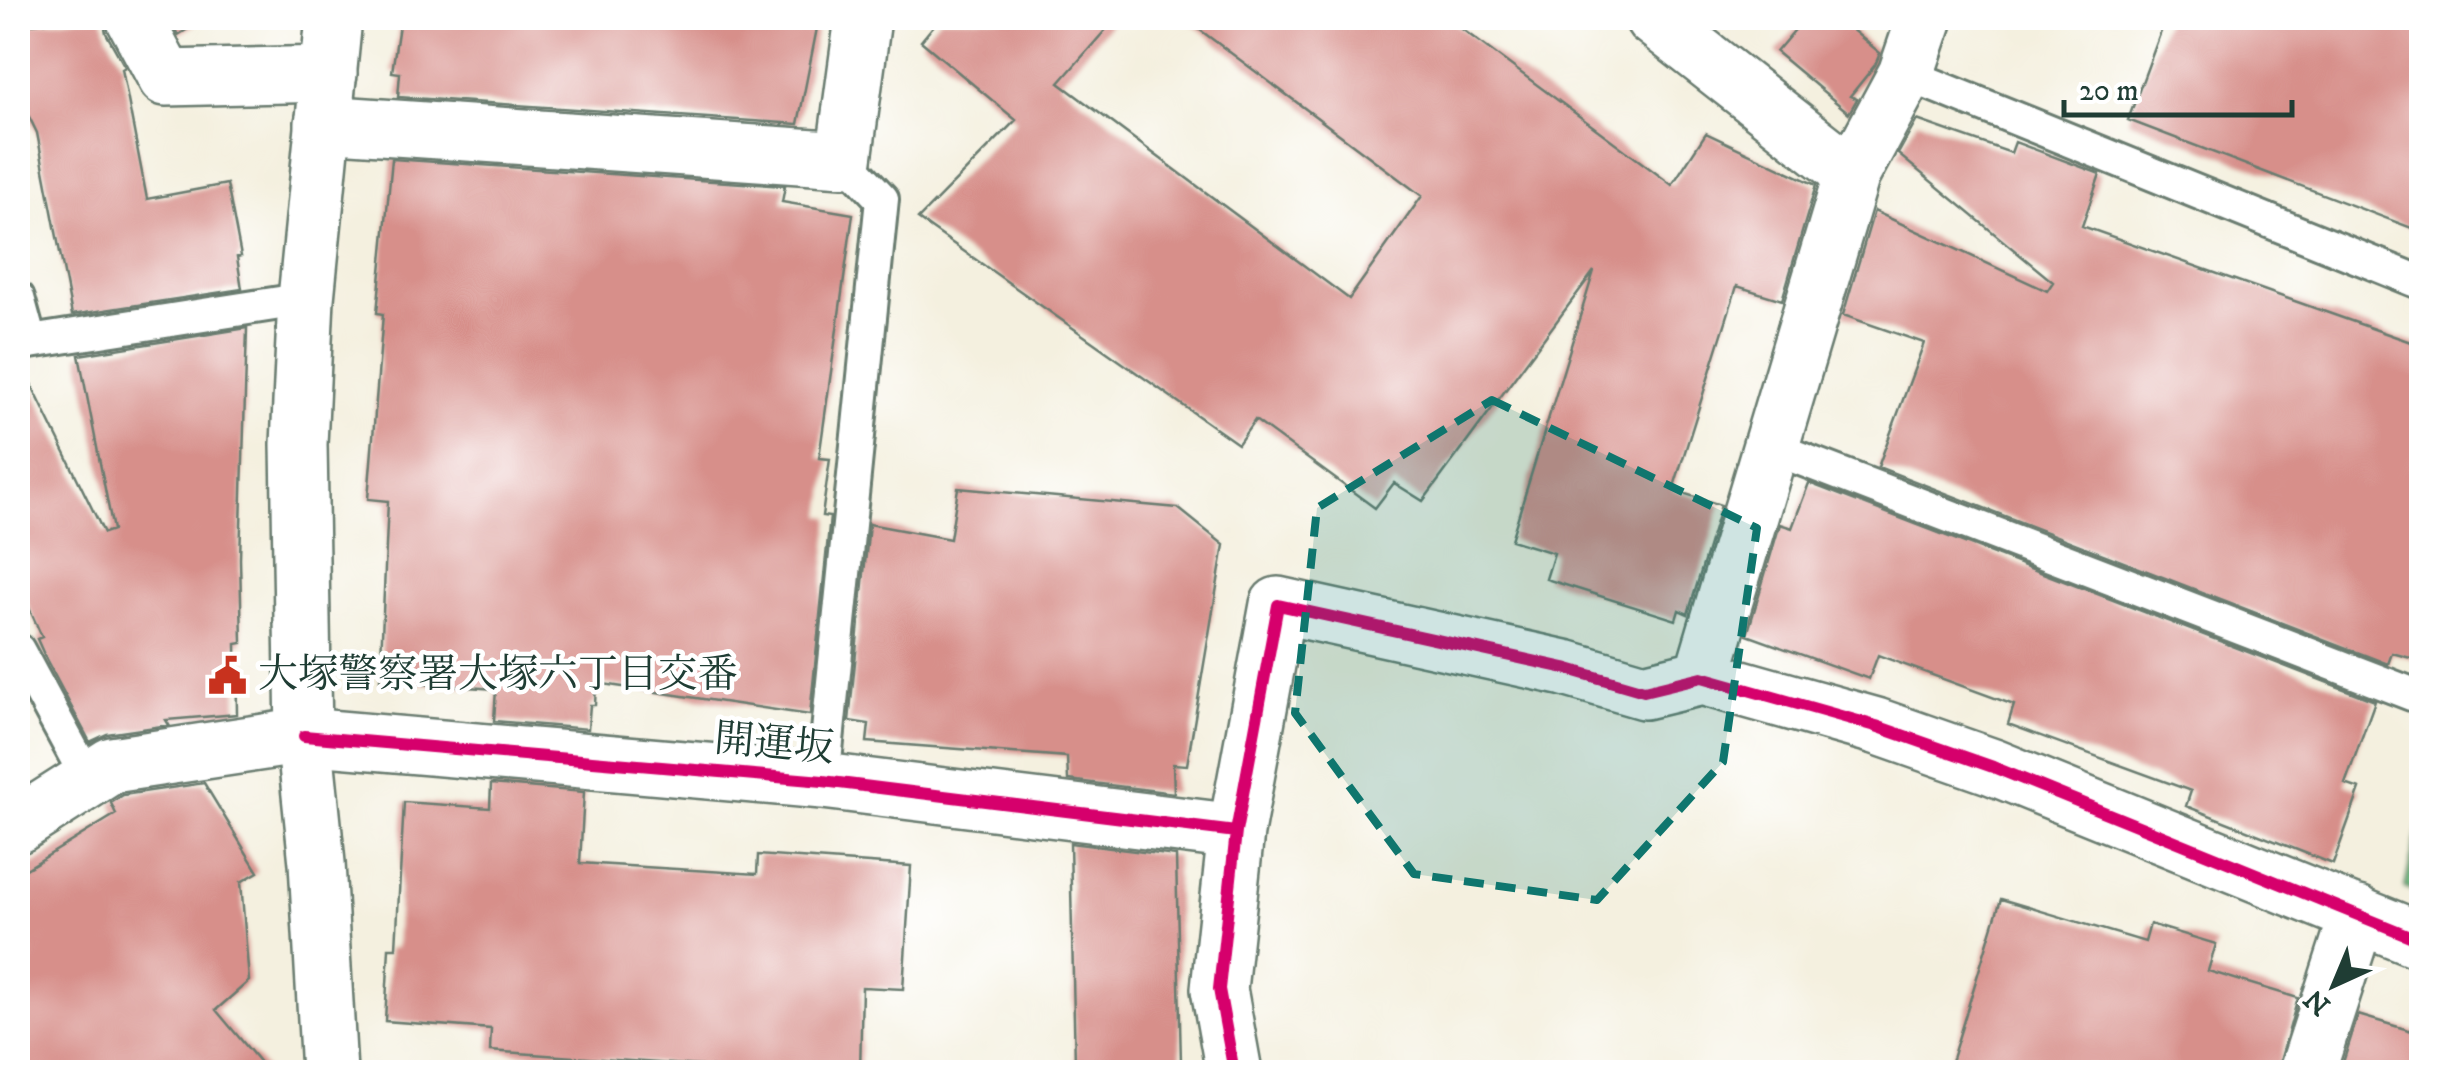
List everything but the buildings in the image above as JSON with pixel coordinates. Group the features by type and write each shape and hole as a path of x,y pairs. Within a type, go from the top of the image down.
{"street":[{"path":"134,18 166,78 844,160 863,18"},
{"path":"328,1072 317,862 304,736 300,444 306,299 334,18"},
{"path":"1652,18 1852,174"},
{"path":"1702,677 1852,174 1906,74 1925,18"},
{"path":"1234,1072 1219,990 1236,832 1278,605 1565,668 1644,691 1702,677 1876,726 1993,767 2422,940"},
{"name":"開運坂","path":"18,825 112,765 304,736 823,780 1236,832"},
{"path":"2308,1072 2358,914"}],"lane":[{"path":"1906,74 2422,283"},
{"path":"823,780 882,199 844,160"},
{"path":"18,298 30,342 306,299"},
{"path":"1770,446 2422,698"},
{"path":"18,650 89,780"}],"highlighted area":[{"path":"1492,400 1757,528 1723,762 1597,900 1414,874 1295,713 1317,508"}],"green space":[{"path":"2421,816 2422,894 2405,887"}],"cycle path":[{"path":"1234,1072 1219,989 1236,832 1278,605 1565,668 1644,691 1702,677 1876,726 1993,767 2422,941"},
{"path":"304,736 823,781 1236,832"}],"place":[{"name":"大塚警察署大塚六丁目交番","path":"228,676"}]}
